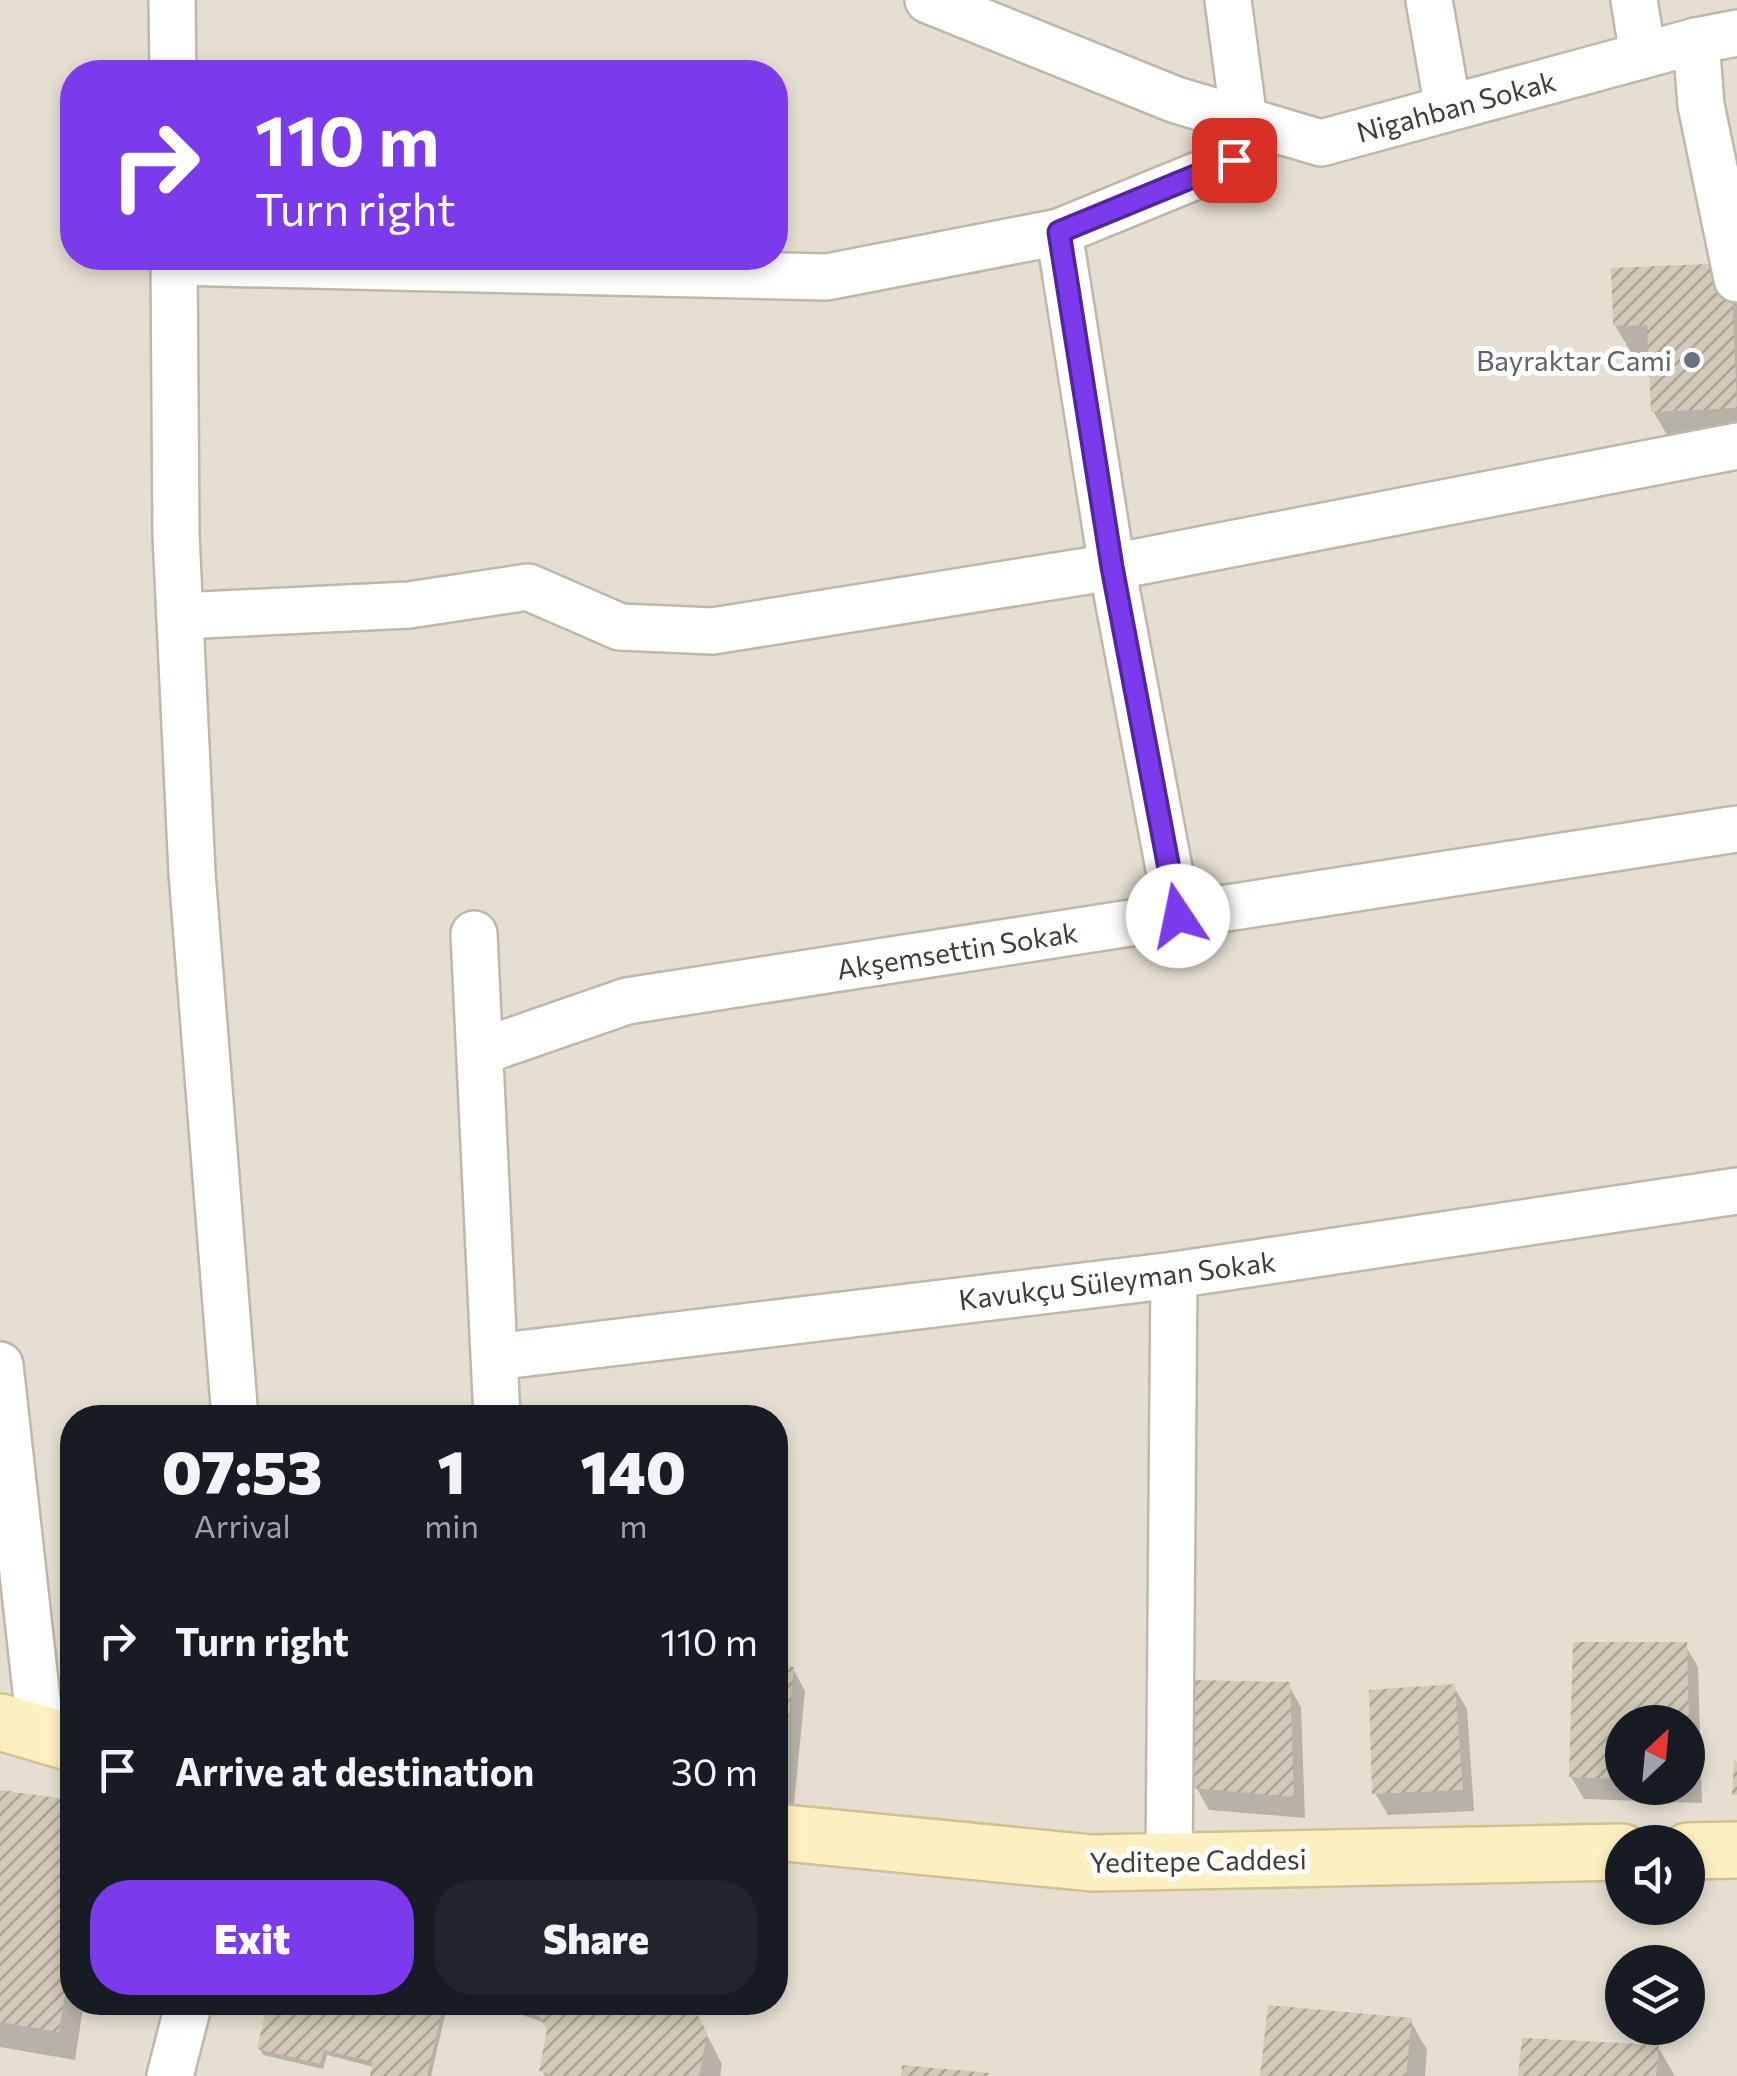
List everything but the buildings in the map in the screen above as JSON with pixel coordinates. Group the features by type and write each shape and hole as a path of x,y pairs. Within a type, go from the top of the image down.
{"street":[{"path":"172,0 173,60"},
{"name":"Nigahban Sokak","path":"928,0 971,9 1176,100 1321,142 1716,37"},
{"path":"558,270 827,277 1059,232 1234,160 1244,120 1228,0"},
{"path":"1429,0 1448,108"},
{"path":"1634,0 1643,56"},
{"path":"1716,37 1701,105 1737,278"},
{"path":"1059,232 1112,567 1178,916"},
{"path":"174,270 180,616 192,873 235,1405"},
{"path":"180,616 408,604 528,587 620,628 713,631 1112,567 1737,446"},
{"name":"Akşemsettin Sokak","path":"480,1052 627,1001 1737,829"},
{"path":"474,934 496,1405"},
{"name":"Kavukçu Süleyman Sokak","path":"494,1356 1174,1275 1737,1192"},
{"path":"1169,1862 1174,1275"},
{"path":"0,1364 38,1734"},
{"name":"Yeditepe Caddesi","path":"788,1833 1092,1864 1605,1852"},
{"path":"1705,1851 1737,1850"},
{"path":"170,2076 185,2015"}],"shaded area":[{"path":"0,0 1737,0 1737,2076 0,2076"}],"place":[{"name":"Bayraktar Cami","path":"1692,360"}],"route":[{"path":"1178,916 1112,567 1059,232 1234,160"}]}
